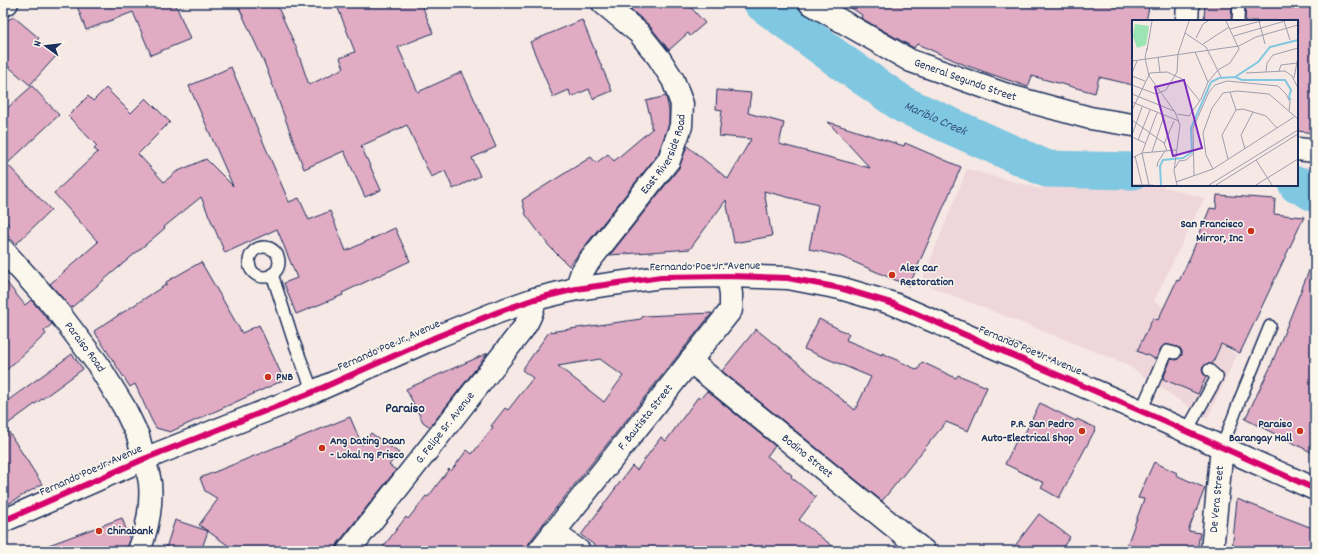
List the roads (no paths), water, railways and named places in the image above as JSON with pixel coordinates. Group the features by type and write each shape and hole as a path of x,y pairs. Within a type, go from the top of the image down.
{"street":[{"name":"East Riverside Road","path":"576,289 578,280 584,268 669,160 681,126 682,104 673,80 659,58 639,33 603,3"},
{"name":"General Segundo Street","path":"810,3 911,61 1010,96 1090,118 1132,125"},
{"path":"1187,20 1188,3"},
{"path":"1298,149 1315,151"},
{"name":"Paraiso Road","path":"3,250 56,309 97,363 124,407 138,436 150,483 148,524 139,551"},
{"name":"Fernando Poe Jr. Avenue","path":"3,521 144,459 313,392 436,337 535,299 576,289 661,277 728,276 788,278 840,288 894,304 1141,411 1315,489"},
{"name":"F. Bautista Street","path":"539,551 731,310 731,294 728,276"},
{"name":"G. Felipe Sr. Avenue","path":"348,551 523,329 529,320 535,299"},
{"name":"Bodino Street","path":"690,361 924,551"},
{"name":"De Vera Street","path":"1212,551 1222,447"},
{"path":"553,532 579,551"}],"lane":[{"path":"1238,20 1239,3"},
{"path":"272,274 294,342 313,392"},
{"path":"1222,447 1270,326"},
{"path":"1141,411 1168,351 1174,353"},
{"path":"1186,432 1217,377 1209,370"}],"waterway":[{"name":"Mariblo Creek","path":"762,3 842,62 904,105 1047,169 1132,171"},
{"name":"Mariblo Creek","path":"1298,185 1315,194"}],"place":[{"name":"San Francisco Mirror, Inc","path":"1251,231"},
{"name":"Alex Car Restoration","path":"892,275"},
{"name":"PNB","path":"268,377"},
{"name":"P.R. San Pedro Auto-Electrical Shop","path":"1082,431"},
{"name":"Paraiso Barangay Hall","path":"1300,431"},
{"name":"Ang Dating Daan - Lokal ng Frisco","path":"322,448"},
{"name":"Chinabank","path":"99,531"}],"district":[{"name":"Paraiso","path":"405,409"}]}
